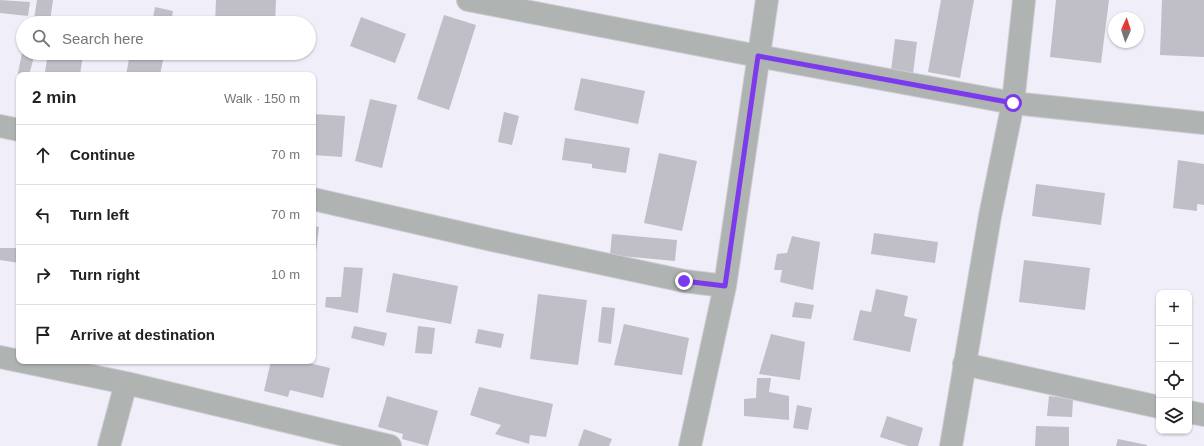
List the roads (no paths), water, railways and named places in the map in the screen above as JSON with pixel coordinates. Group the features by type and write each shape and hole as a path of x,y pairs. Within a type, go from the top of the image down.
{"street":[{"path":"468,0 1013,103 1204,123"},
{"path":"690,446 725,286 758,56 768,0"},
{"path":"951,446 990,216 1013,103 1024,0"},
{"path":"0,126 16,129"},
{"path":"316,201 676,279 725,286"},
{"path":"0,357 16,360"},
{"path":"33,364 126,384 390,446"},
{"path":"964,364 1156,407"},
{"path":"109,446 126,384"},
{"path":"1192,413 1204,415"}]}
